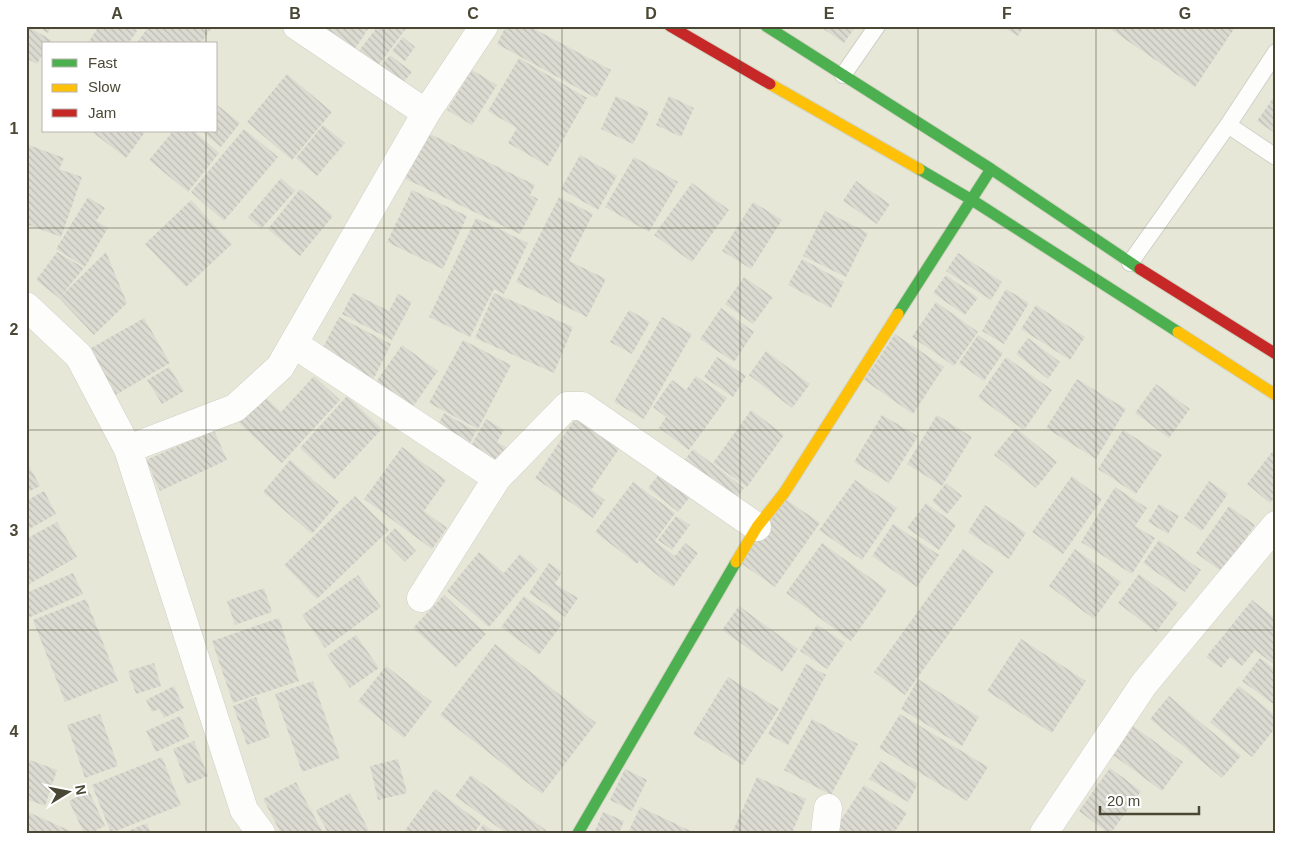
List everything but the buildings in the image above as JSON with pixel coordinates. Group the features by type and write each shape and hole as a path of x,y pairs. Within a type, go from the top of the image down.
{"main road":[{"path":"670,26 972,200 1276,395"},
{"path":"766,26 991,169 1130,263 1276,354"},
{"path":"578,833 757,527 784,492 991,169"}],"street":[{"path":"297,26 426,113"},
{"path":"128,449 235,408 280,367 426,113 484,26"},
{"path":"26,306 79,356 128,449 244,810 261,833"},
{"path":"294,344 497,478"},
{"path":"421,598 497,478 567,406 582,406 757,527"},
{"path":"1044,833 1144,684 1276,526"}],"lane":[{"path":"843,75 877,26"},
{"path":"1130,263 1228,125 1276,52"},
{"path":"1228,125 1276,157"}],"shaded area":[{"path":"26,26 1276,26 1276,833 26,833"}],"traffic: fast":[{"path":"766,26 991,169 1140,269"},
{"path":"919,169 972,200 1178,332"},
{"path":"898,314 991,169"},
{"path":"578,833 736,562"}],"traffic: slow":[{"path":"770,84 919,169"},
{"path":"736,562 757,527 784,493 898,314"},
{"path":"1178,332 1276,395"}],"traffic: jam":[{"path":"670,26 770,84"},
{"path":"1140,269 1276,354"}]}
